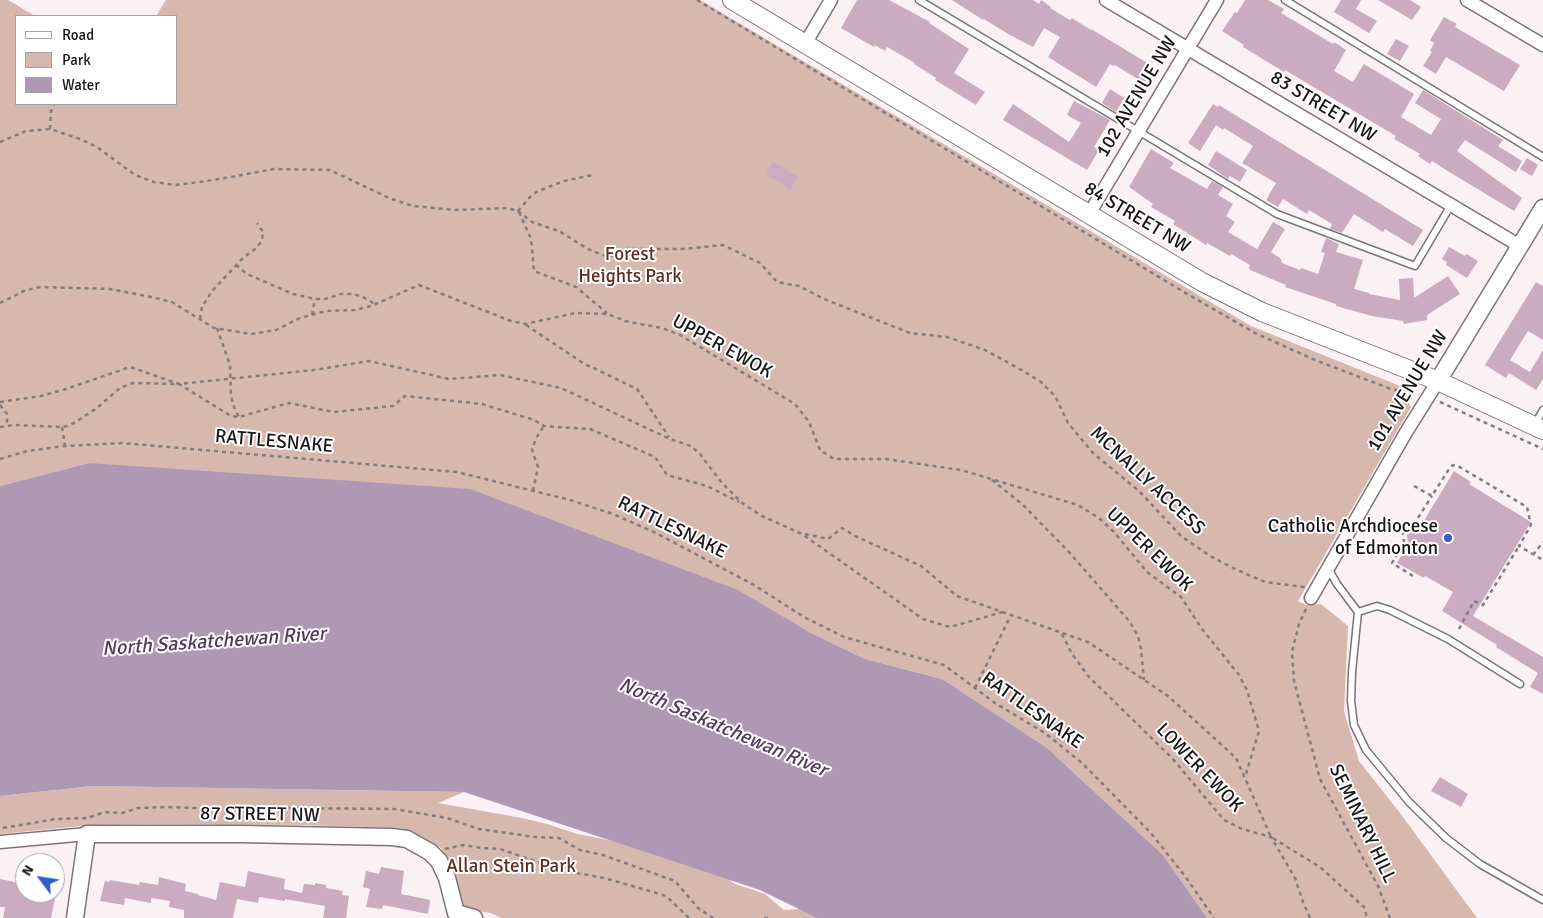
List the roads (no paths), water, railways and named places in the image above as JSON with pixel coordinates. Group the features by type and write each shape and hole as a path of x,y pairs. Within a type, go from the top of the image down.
{"main road":[{"name":"84 STREET NW","path":"732,0 1202,282 1262,312 1438,381 1538,428"}],"street":[{"path":"804,44 831,0"},
{"name":"83 STREET NW","path":"1106,0 1520,246"},
{"name":"102 AVENUE NW","path":"1089,214 1217,0"},
{"path":"1468,0 1543,46"},
{"name":"101 AVENUE NW","path":"1311,598 1427,397 1543,208"},
{"path":"75,918 87,834"},
{"name":"87 STREET NW","path":"0,842 87,834 240,834 392,837 407,839 430,852 439,861 447,878 455,915 474,918"}],"lane":[{"path":"920,0 1277,214 1414,266 1451,205"},
{"path":"1285,0 1543,157"},
{"path":"1538,428 1543,410"},
{"path":"1328,567 1337,584 1358,612 1351,701 1354,725 1366,750 1409,802 1446,838 1480,864 1543,900"},
{"path":"1358,612 1377,606 1390,610 1448,640 1520,684"}],"water":[{"name":"North Saskatchewan River","path":"89,463 470,489 738,590 809,632 865,659 942,679 1046,747 1163,855 1207,918 817,918 760,890 464,792 93,786 0,796 0,486"}],"place":[{"name":"Catholic Archdiocese of Edmonton","path":"1448,538"}],"park label":[{"name":"Forest Heights Park","path":"630,266"},
{"name":"Allan Stein Park","path":"511,867"}]}
